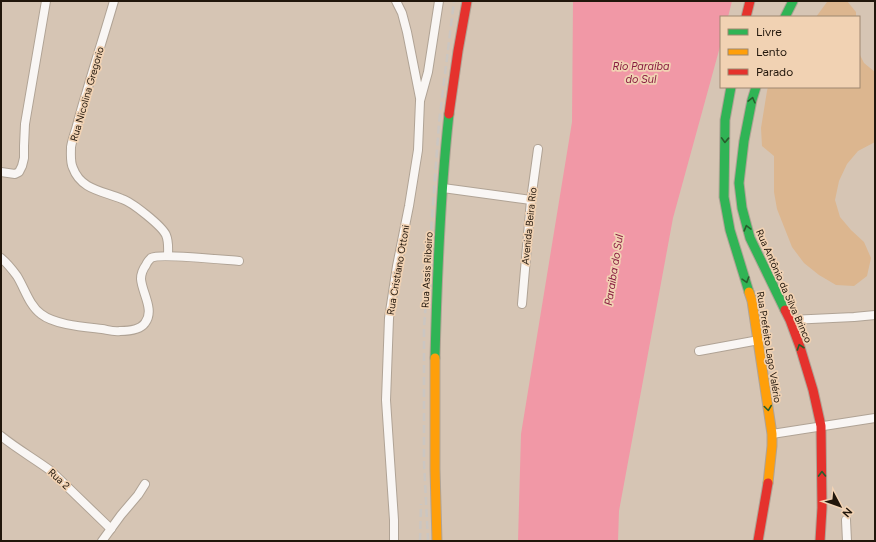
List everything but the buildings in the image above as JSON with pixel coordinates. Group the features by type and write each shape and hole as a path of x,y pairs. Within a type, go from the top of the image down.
{"street":[{"path":"1,172 15,174 22,166 24,158 26,124 46,1"},
{"name":"Rua Nicolina Gregorio","path":"114,1 72,145 72,168 85,185 123,199 142,211 167,236 168,256"},
{"path":"396,1 402,12 407,32 420,100"},
{"name":"Rua Cristiano Ottoni","path":"394,541 386,400 389,318 418,150 420,100 428,72 438,1"},
{"name":"Rua Assis Ribeiro","path":"436,541 435,340 439,239 448,125 461,30 467,1"},
{"path":"746,16 750,1"},
{"path":"786,16 793,1"},
{"name":"Rua Prefeito Lago Valério","path":"731,88 725,120 724,197 730,230 752,301 772,434 770,468 758,541"},
{"name":"Rua Antônio da Silva Brinco","path":"756,88 744,141 739,183 742,208 750,238 790,320 813,390 821,426 822,508 820,541"},
{"name":"Avenida Beira Rio","path":"522,304 531,200 538,149"},
{"path":"443,188 531,200"},
{"path":"1,258 8,264 17,276 30,301 37,311 43,316 52,320 80,327 119,331 134,330 145,324 148,319 148,306 141,280 141,274 150,259 153,257 168,256 239,262"},
{"path":"790,320 875,315"},
{"path":"699,351 759,340"},
{"path":"772,434 875,418"},
{"name":"Rua 2","path":"1,436 51,471 111,528"},
{"path":"102,541 145,484"},
{"path":"846,520 847,541"}],"shaded area":[{"path":"847,1 856,12 856,16 817,16 827,2"},
{"path":"860,55 864,63 875,72 875,142 858,151 847,164 839,181 835,200 840,217 864,242 871,258 867,276 854,286 836,285 819,275 804,263 792,247 777,209 774,192 774,156 762,146 761,128 768,88 860,88"}],"water":[{"name":"Rio Paraíba do Sul","path":"573,1 732,1 728,16 720,16 720,47 673,218 619,511 618,541 518,541 521,434 572,122"}],"railway":[{"path":"428,541 424,462 424,328 439,123 454,1"},
{"path":"420,541 421,504"}],"traffic: fast":[{"path":"786,16 793,1"},
{"path":"731,88 725,120 724,197 730,230 749,292"},
{"path":"756,88 744,141 739,183 742,208 750,238 785,310"},
{"path":"435,358 439,236 449,114"}],"traffic: slow":[{"path":"749,292 752,301 772,434 768,483"},
{"path":"435,358 435,469 437,541"}],"traffic: jam":[{"path":"449,114 467,1"},
{"path":"746,16 750,1"},
{"path":"785,310 800,347 813,390 821,426 822,508 820,541"},
{"path":"758,541 768,483"}],"water label":[{"name":"Paraiba do Sul","path":"614,270"}]}
